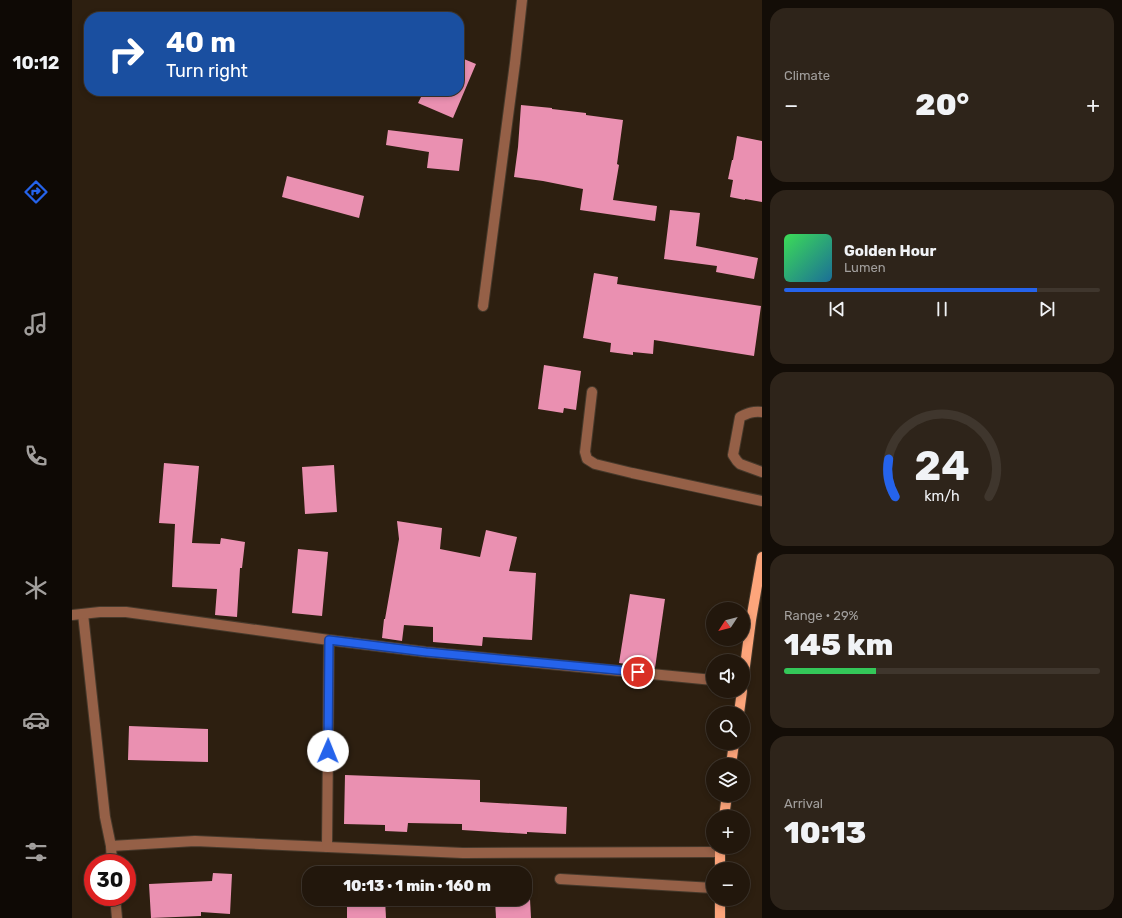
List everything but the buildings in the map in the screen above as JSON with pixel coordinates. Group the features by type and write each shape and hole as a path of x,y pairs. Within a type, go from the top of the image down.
{"main road":[{"path":"747,654 762,557"},
{"path":"720,906 720,918"}],"street":[{"path":"483,306 522,0"},
{"path":"592,392 585,452 587,460 595,464 632,473 762,501"},
{"path":"762,412 755,411 740,417 733,455 740,464 762,472"},
{"path":"72,615 100,612 126,612 426,652 706,679"},
{"path":"83,614 111,854"},
{"path":"327,846 329,640"},
{"path":"111,846 196,841 463,853 706,849"},
{"path":"560,879 706,888"},
{"path":"116,906 117,918"}],"route":[{"path":"328,751 329,640 426,652 638,672"}]}
